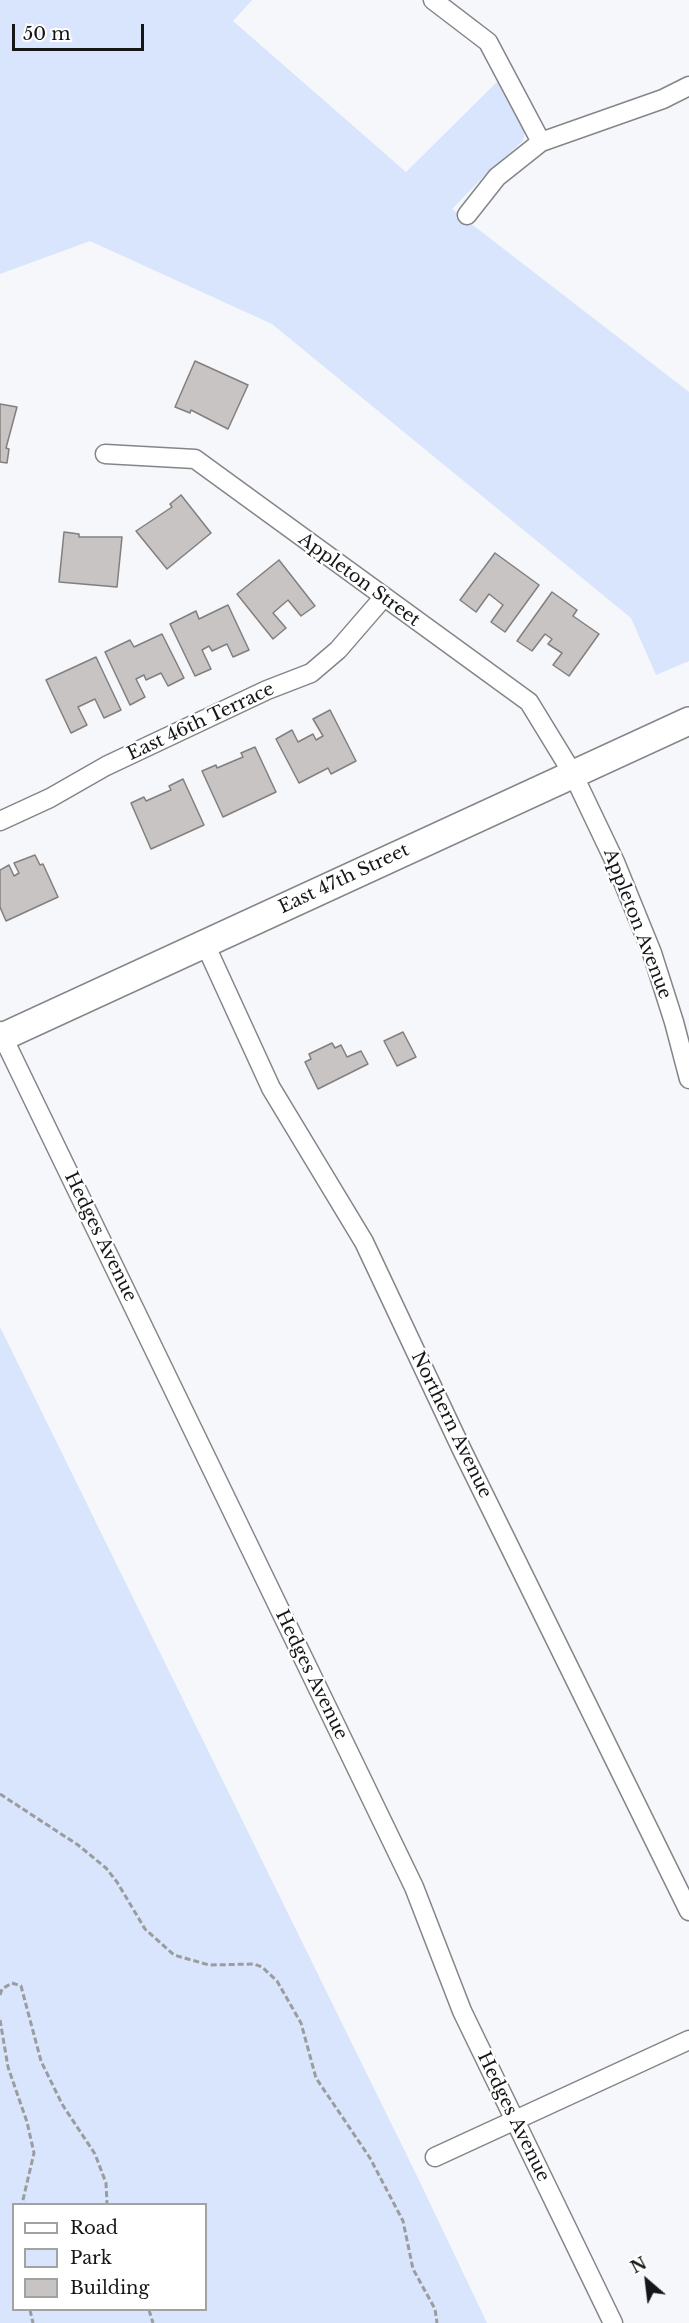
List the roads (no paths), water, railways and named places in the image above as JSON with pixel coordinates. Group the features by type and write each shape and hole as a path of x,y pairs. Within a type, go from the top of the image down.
{"main road":[{"name":"East 47th Street","path":"1,1035 205,944 689,721"}],"street":[{"path":"433,0 488,42 541,142"},
{"path":"467,215 497,177 541,142 663,99 689,86"},
{"path":"663,99 689,94"},
{"name":"Appleton Street","path":"105,454 195,459 383,598 530,702 573,774"},
{"name":"East 46th Terrace","path":"0,821 50,798 106,766 267,690 311,673 338,650 383,598"},
{"name":"Appleton Avenue","path":"573,774 615,862 652,953 675,1022 689,1079"},
{"name":"Northern Avenue","path":"205,944 271,1088 364,1242 462,1450 689,1911"},
{"name":"Hedges Avenue","path":"1,1035 414,1887 462,2011 613,2323"},
{"path":"435,2157 689,2040"}]}
